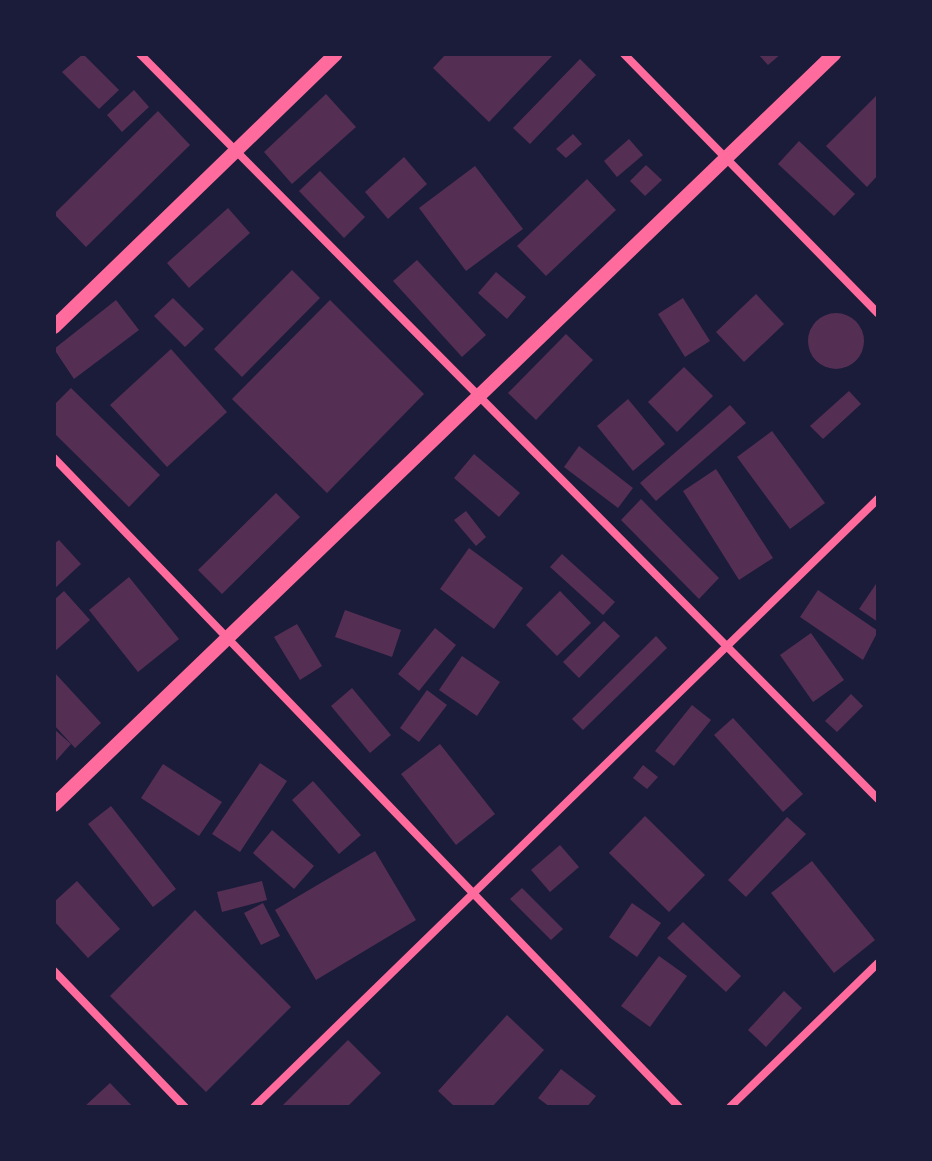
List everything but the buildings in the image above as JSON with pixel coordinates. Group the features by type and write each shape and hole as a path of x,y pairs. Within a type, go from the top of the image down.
{"street":[{"path":"140,54 878,799"},
{"path":"54,327 336,54"},
{"path":"624,54 878,313"},
{"path":"54,805 834,54"},
{"path":"54,458 679,1107"},
{"path":"254,1107 878,499"},
{"path":"730,1107 878,963"},
{"path":"54,971 185,1107"}]}
